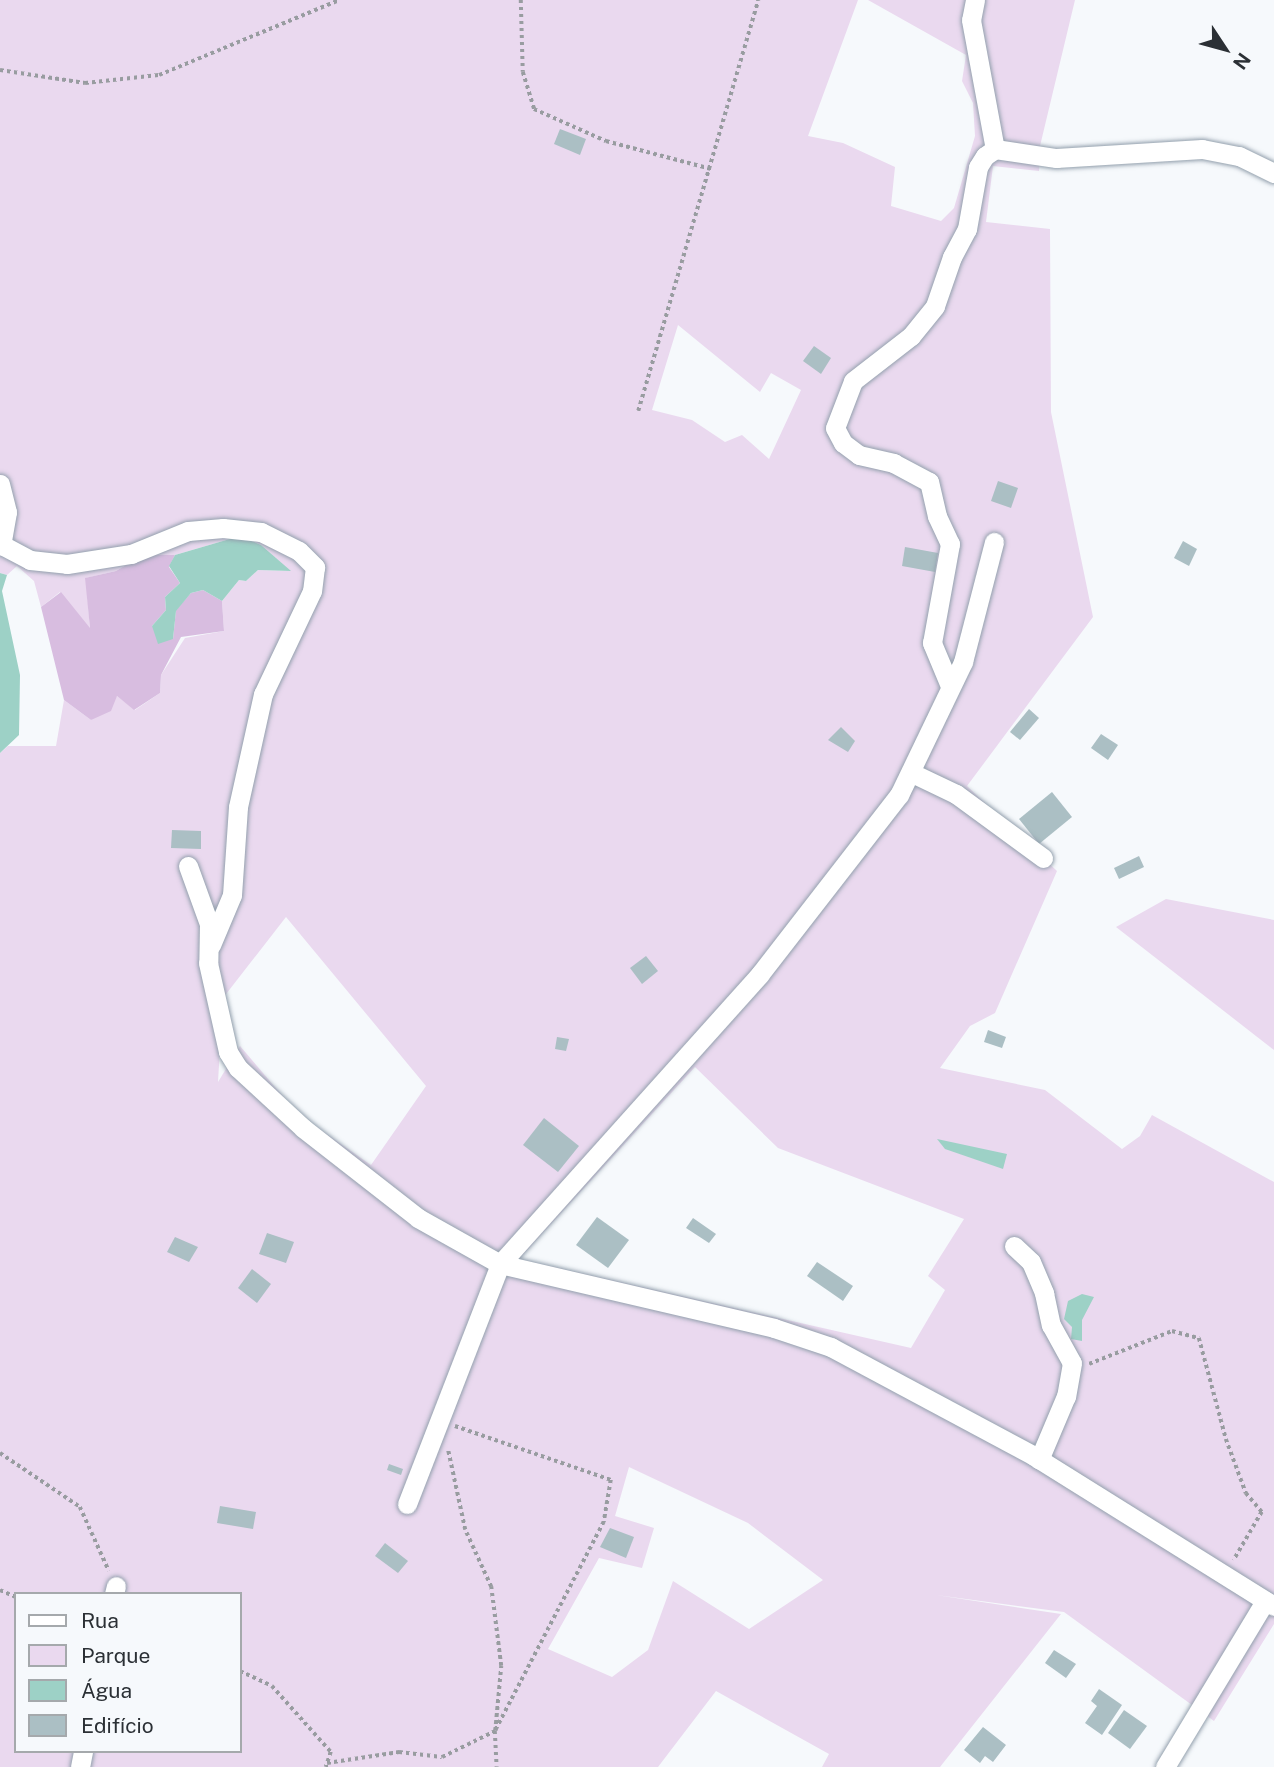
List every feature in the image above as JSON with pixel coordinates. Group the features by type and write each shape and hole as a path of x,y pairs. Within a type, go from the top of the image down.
{"street":[{"path":"975,0 971,20 995,149"},
{"path":"995,149 1056,158 1202,149 1239,156 1274,173"},
{"path":"950,686 932,643 950,544 937,516 929,482 894,463 859,455 843,443 835,428 853,381 911,336 935,306 970,220 978,167 995,149"},
{"path":"0,484 7,512 1,545 30,560 67,564 131,554 188,531 223,528 261,532 299,551 315,567 313,591 263,694 238,807 232,895 209,948"},
{"path":"407,1504 500,1265 760,974 879,822 912,773 962,662 994,542"},
{"path":"912,773 956,794 1043,858"},
{"path":"188,866 209,924 208,963 222,1035 238,1068 303,1128 418,1218 500,1265 774,1328 831,1347 1039,1460 1270,1604 1165,1767"},
{"path":"1014,1246 1031,1262 1044,1293 1051,1325 1072,1363 1039,1460"}],"path":[{"path":"0,70 85,83 159,75 339,0"},
{"path":"521,0 523,72 534,109 606,141 711,169"},
{"path":"638,411 711,169 732,80 758,0"},
{"path":"1071,1370 1172,1331 1199,1338 1226,1439 1247,1493 1262,1512 1225,1576"},
{"path":"439,1421 465,1531 491,1587 501,1666 495,1731 497,1767"},
{"path":"242,1672 272,1686 331,1752 327,1765 400,1752 443,1757 495,1731 604,1522 611,1480 439,1421"},
{"path":"0,1453 80,1507 115,1590"}],"green space":[{"path":"0,0 858,0 808,136 843,143 895,167 891,206 941,221 954,208 975,136 973,103 962,81 966,55 868,0 1075,0 1040,146 1039,171 993,166 986,222 1050,229 1051,412 1093,617 967,786 1057,871 995,1013 970,1026 940,1068 1045,1090 1122,1149 1140,1136 1152,1115 1274,1182 1274,1624 1214,1721 1064,1612 936,1595 1061,1614 940,1767 822,1767 829,1754 716,1691 658,1767 0,1767 0,753 8,746 56,746 64,700 91,720 117,696 135,710 160,693 161,675 185,638 224,631 222,601 239,580 246,581 258,570 290,571 261,545 240,536 175,555 143,555 116,571 86,578 90,629 60,592 41,607 34,581 17,566 7,575 0,573","holes":["678,325 760,392 771,373 801,390 769,459 742,435 725,442 692,420 652,410","286,917 426,1086 371,1165 298,1114 240,1046 218,1082 223,998","695,1067 778,1148 964,1219 928,1276 945,1290 911,1348 519,1259","629,1467 748,1523 823,1580 749,1629 673,1581 648,1650 612,1677 548,1649 599,1558 642,1568 654,1528 615,1516"]},
{"path":"1166,899 1274,920 1274,1050 1116,927"}],"shaded area":[{"path":"143,555 175,555 169,567 180,583 165,597 166,610 152,626 173,639 176,610 191,593 203,590 222,601 224,631 181,637 161,675 160,693 134,710 117,696 111,711 91,720 64,700 41,607 61,592 90,628 85,578 116,571"}],"water":[{"path":"240,536 261,545 291,571 258,570 246,581 239,580 222,601 203,590 191,593 176,611 173,639 158,644 152,626 166,610 165,597 180,583 169,566 175,555"},
{"path":"0,573 7,575 2,591 20,675 19,735 0,753"},
{"path":"937,1139 1007,1154 1003,1169 945,1149"},
{"path":"1082,1294 1094,1297 1082,1320 1082,1341 1071,1339 1072,1327 1064,1319 1068,1301"}],"building":[{"path":"560,129 586,139 580,155 554,144"},
{"path":"814,346 831,358 821,374 803,361"},
{"path":"998,481 1018,488 1011,508 991,501"},
{"path":"1183,541 1197,549 1189,566 1174,558"},
{"path":"905,547 938,553 935,572 902,566"},
{"path":"1029,709 1039,718 1020,740 1010,732"},
{"path":"841,727 855,741 848,752 828,740"},
{"path":"1101,734 1118,745 1108,760 1091,748"},
{"path":"1052,792 1072,817 1039,844 1019,819"},
{"path":"172,830 201,831 201,849 171,848"},
{"path":"1139,856 1144,867 1119,879 1114,868"},
{"path":"646,956 658,971 642,984 630,968"},
{"path":"988,1030 1006,1037 1002,1048 984,1042"},
{"path":"557,1037 569,1039 566,1051 555,1049"},
{"path":"544,1118 579,1146 558,1172 523,1145"},
{"path":"597,1217 629,1240 608,1268 576,1245"},
{"path":"693,1218 716,1234 709,1243 686,1228"},
{"path":"267,1233 294,1242 286,1263 259,1254"},
{"path":"175,1237 198,1247 189,1262 167,1252"},
{"path":"817,1262 853,1286 843,1301 807,1276"},
{"path":"252,1269 271,1284 257,1303 238,1288"},
{"path":"389,1464 403,1469 401,1475 387,1470"},
{"path":"220,1506 256,1512 253,1529 217,1523"},
{"path":"610,1528 634,1537 626,1558 600,1547"},
{"path":"385,1543 408,1561 398,1573 375,1556"},
{"path":"1054,1650 1076,1664 1066,1678 1045,1663"},
{"path":"1099,1689 1122,1705 1102,1735 1085,1723 1097,1706 1091,1701"},
{"path":"1124,1710 1147,1726 1130,1749 1108,1733"},
{"path":"983,1727 1006,1745 993,1762 985,1756 980,1763 964,1750"}]}
